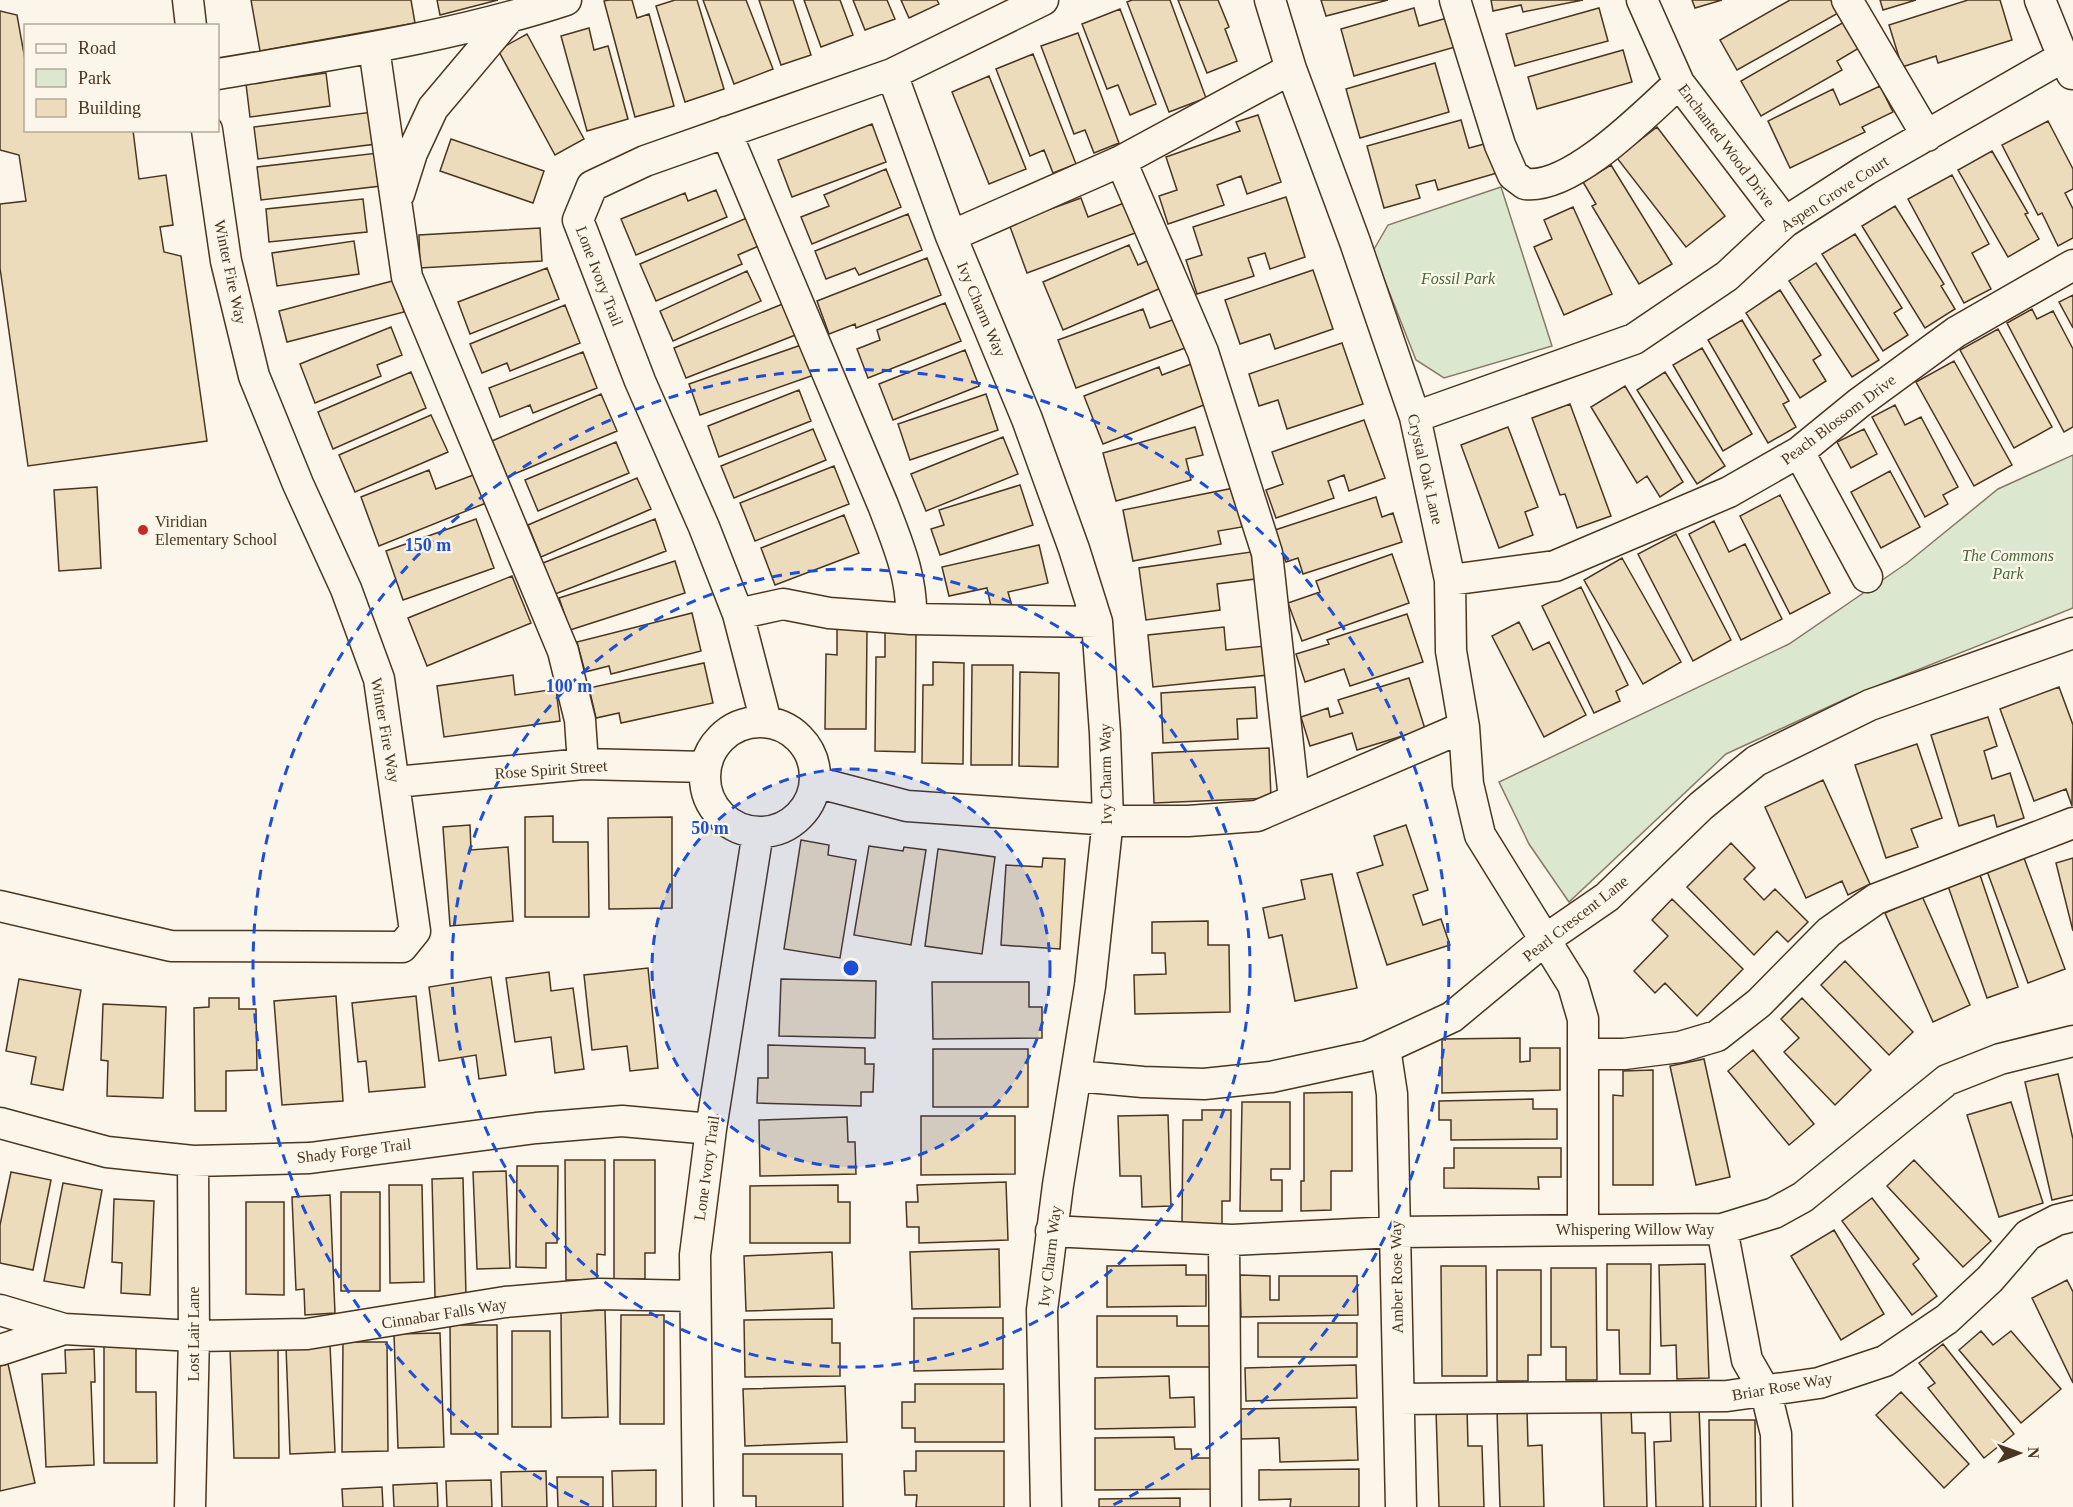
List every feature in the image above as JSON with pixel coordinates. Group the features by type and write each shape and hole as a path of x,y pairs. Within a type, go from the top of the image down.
{"street":[{"path":"188,0 192,24"},
{"path":"219,74 374,48 508,19 566,0"},
{"name":"Lone Ivory Trail","path":"766,722 738,614 704,527 640,381 578,220 592,186 645,161 892,74 1043,0"},
{"name":"Crystal Oak Lane","path":"1270,0 1291,69 1355,242 1415,417 1450,580 1451,651 1464,727 1468,784 1480,835 1573,985 1583,1019 1585,1054 1583,1230"},
{"path":"1455,0 1500,145 1513,175 1525,184 1545,184 1579,166 1618,139 1679,83"},
{"name":"Enchanted Wood Drive","path":"1642,0 1679,83 1785,222"},
{"path":"1847,0 1927,136"},
{"path":"2040,0 2068,66"},
{"path":"397,200 412,153 433,108 508,19"},
{"path":"374,48 407,277 563,651 580,720 583,764"},
{"name":"Aspen Grove Court","path":"1415,417 1634,339 1727,276 1785,222 1866,170 1927,136 2068,66"},
{"path":"951,236 1121,161 1291,69"},
{"name":"Ivy Charm Way","path":"892,74 951,236 1028,419 1097,622 1106,733 1108,819 1090,986 1051,1232 1042,1310 1046,1507"},
{"name":"Winter Fire Way","path":"0,906 171,946 402,947 415,931 396,782 379,679 346,589 298,483 254,376 226,261 207,132"},
{"path":"726,132 906,565 912,602 911,619"},
{"path":"1121,161 1203,352 1267,553 1294,799"},
{"name":"Peach Blossom Drive","path":"1450,580 1555,566 1729,492 1799,452 1859,403 1956,332 2073,266"},
{"path":"1799,452 1867,577"},
{"path":"738,614 783,604 829,613 911,619 1097,622"},
{"name":"Pearl Crescent Lane","path":"1076,1076 1143,1082 1204,1084 1271,1077 1368,1056 1452,1017 1546,939 1607,897 1701,806 1756,761 1870,705 2073,633"},
{"path":"766,722 783,726 797,736 808,749 814,765 815,782 810,802 797,819 778,829 758,832 740,828 723,818 709,795 706,767 714,747 728,732 746,723 766,722"},
{"path":"815,782 907,806 1108,819 1188,821 1257,816 1464,727"},
{"name":"Rose Spirit Street","path":"396,782 583,764 706,767"},
{"path":"1585,1054 1624,1054 1680,1047 1717,1036 1759,1003 1829,932 1876,899 2073,823"},
{"name":"Lone Ivory Trail","path":"698,1507 695,1255 711,1129 758,832"},
{"name":"Whispering Willow Way","path":"1051,1232 1224,1240 1395,1232 1583,1230 1623,1232 1722,1229 1774,1213 1803,1197 1947,1080 2000,1059 2073,1041"},
{"name":"Amber Rose Way","path":"1385,1048 1392,1094 1401,1507"},
{"name":"Shady Forge Trail","path":"0,1124 107,1152 193,1161 310,1158 536,1128 622,1121 711,1129"},
{"name":"Lost Lair Lane","path":"190,1507 194,1336 193,1161"},
{"name":"Briar Rose Way","path":"1399,1399 1727,1396 1766,1393 1819,1383 1885,1361 1947,1319 1990,1279 2028,1235 2057,1220 2073,1216"},
{"path":"1722,1229 1747,1360 1766,1393 1776,1434 1777,1507"},
{"path":"1224,1240 1226,1507"},
{"name":"Cinnabar Falls Way","path":"64,1329 194,1336 307,1334 505,1302 599,1294 694,1296"},
{"path":"0,1310 64,1329"},
{"path":"0,1350 64,1329"}],"green space":[{"name":"Fossil Park","path":"1501,187 1552,346 1444,378 1416,360 1373,251 1388,225"},
{"name":"The Commons Park","path":"2073,455 2073,608 1852,696 1726,754 1569,902 1529,844 1499,782 1789,644 1907,563 1998,489"}],"building":[{"path":"251,0 411,0 415,23 260,51"},
{"path":"437,0 498,0 440,15"},
{"path":"632,0 637,18 649,14 674,106 635,117 604,1"},
{"path":"675,0 697,0 724,89 685,102 656,6"},
{"path":"703,0 746,0 773,69 734,84"},
{"path":"759,0 793,0 811,55 781,65"},
{"path":"804,0 840,0 853,35 821,47"},
{"path":"853,0 887,0 895,19 865,30"},
{"path":"901,0 937,0 939,4 909,18"},
{"path":"1170,0 1206,98 1169,112 1127,2"},
{"path":"1178,0 1218,0 1229,27 1225,29 1237,61 1207,73"},
{"path":"1321,0 1388,0 1326,16"},
{"path":"1491,0 1583,0 1523,12 1521,5 1493,11"},
{"path":"1692,0 1722,0 1695,8"},
{"path":"1790,0 1833,0 1840,12 1737,70 1720,40"},
{"path":"1880,0 1916,0 1883,10"},
{"path":"1968,0 2000,0 2012,40 1938,63 1936,56 1902,67 1889,25"},
{"path":"1414,8 1419,26 1447,18 1455,47 1354,76 1341,29"},
{"path":"1599,8 1608,41 1515,66 1506,34"},
{"path":"1120,9 1156,104 1130,115 1118,85 1107,89 1082,24"},
{"path":"0,11 17,15 24,54 24,132 133,132 139,179 166,175 173,225 160,227 164,252 181,256 207,441 28,466 0,268 0,204 26,201 19,155 0,150"},
{"path":"1844,22 1859,48 1837,61 1842,70 1761,116 1741,81"},
{"path":"589,28 594,50 608,46 628,119 587,131 561,36"},
{"path":"1078,33 1119,143 1094,153 1085,130 1074,134 1041,46"},
{"path":"527,34 584,139 555,155 498,50"},
{"path":"1623,50 1632,82 1537,109 1528,77"},
{"path":"1033,54 1076,164 1053,173 1044,150 1030,156 996,69"},
{"path":"1435,63 1449,112 1360,138 1346,89"},
{"path":"326,73 330,106 250,117 246,84"},
{"path":"989,76 1026,169 989,184 952,92"},
{"path":"1880,86 1893,112 1862,127 1865,132 1790,168 1768,121 1833,89 1840,105"},
{"path":"373,112 376,144 258,159 254,127"},
{"path":"1258,115 1281,182 1247,194 1241,176 1217,185 1224,205 1168,224 1159,196 1177,190 1166,157 1240,131 1236,122"},
{"path":"1461,120 1469,148 1488,143 1497,173 1438,190 1435,180 1416,185 1420,198 1384,208 1367,146"},
{"path":"2048,121 2073,169 2073,189 2065,193 2073,209 2073,238 2058,246 2042,213 2038,215 2002,145"},
{"path":"872,124 886,162 792,197 778,160"},
{"path":"1657,127 1725,216 1686,247 1617,158"},
{"path":"451,139 544,171 533,203 440,171"},
{"path":"1992,151 2028,213 2025,214 2039,239 2008,257 1958,170"},
{"path":"378,153 381,186 261,200 257,167"},
{"path":"1611,165 1672,264 1639,284 1592,206 1596,204 1583,182"},
{"path":"886,169 901,207 812,244 801,217 829,206 824,195"},
{"path":"1952,175 1989,244 1972,253 1991,289 1964,303 1908,199"},
{"path":"716,190 727,217 636,255 621,219 685,193 688,201"},
{"path":"1286,197 1305,257 1270,269 1265,253 1248,258 1254,276 1197,294 1186,260 1202,255 1193,227"},
{"path":"1081,198 1088,217 1124,203 1135,233 1027,273 1009,224"},
{"path":"363,199 367,232 269,242 266,209"},
{"path":"1895,206 1944,284 1941,286 1955,309 1925,328 1862,226"},
{"path":"1573,207 1612,294 1564,315 1534,247 1552,239 1544,220"},
{"path":"908,214 922,250 859,275 855,268 826,279 815,251"},
{"path":"749,217 761,245 738,255 742,264 656,301 640,264"},
{"path":"540,228 542,261 420,268 419,235"},
{"path":"1855,234 1902,308 1894,313 1908,335 1883,351 1822,254"},
{"path":"354,241 359,274 277,286 272,253"},
{"path":"1129,245 1138,265 1149,260 1161,288 1063,330 1043,282"},
{"path":"927,258 941,295 856,328 855,324 829,334 817,301"},
{"path":"1816,263 1879,360 1852,377 1789,281"},
{"path":"547,268 559,299 470,334 458,302"},
{"path":"1313,270 1333,329 1275,349 1270,334 1240,344 1225,300"},
{"path":"747,271 761,301 673,341 660,311"},
{"path":"396,280 404,312 287,342 279,311"},
{"path":"1780,290 1821,355 1813,360 1826,381 1800,398 1746,313"},
{"path":"2073,295 2073,328 2059,302"},
{"path":"785,303 798,334 686,378 674,348"},
{"path":"945,303 961,341 868,378 857,349 880,340 877,330"},
{"path":"565,305 580,343 510,371 507,363 482,373 470,344"},
{"path":"1143,309 1150,328 1175,319 1185,348 1076,388 1058,340"},
{"path":"2032,309 2037,319 2053,311 2073,349 2073,427 2064,432 2007,323"},
{"path":"1742,320 1789,401 1783,404 1796,427 1768,443 1708,340"},
{"path":"391,327 402,355 377,365 381,376 315,403 300,364"},
{"path":"1998,329 2052,427 2014,448 1960,350"},
{"path":"1342,343 1363,404 1287,429 1278,400 1259,406 1249,374"},
{"path":"804,344 814,375 700,415 689,384"},
{"path":"1702,348 1752,434 1723,451 1673,365"},
{"path":"965,350 979,386 893,420 879,384"},
{"path":"583,352 597,388 533,413 530,405 500,417 489,388"},
{"path":"1954,361 2012,465 1974,486 1916,382"},
{"path":"1194,363 1209,403 1103,444 1084,396 1159,367 1162,375"},
{"path":"411,372 426,408 333,449 318,412"},
{"path":"1665,372 1725,466 1697,484 1637,390"},
{"path":"1625,386 1683,482 1660,497 1647,476 1637,483 1591,407"},
{"path":"799,390 811,421 719,457 708,426"},
{"path":"601,394 617,431 507,477 492,441"},
{"path":"986,394 998,430 910,460 898,424"},
{"path":"1570,404 1611,516 1577,528 1565,494 1560,495 1532,418"},
{"path":"1895,405 1905,425 1921,417 1958,487 1943,495 1948,504 1925,517 1872,417"},
{"path":"431,415 448,452 355,492 339,455"},
{"path":"1364,420 1385,478 1349,491 1344,475 1328,481 1334,498 1276,518 1266,490 1283,484 1272,452"},
{"path":"1195,427 1203,455 1186,459 1191,480 1116,501 1103,453"},
{"path":"1508,427 1538,507 1525,512 1533,535 1499,548 1461,445"},
{"path":"813,429 826,460 734,498 721,466"},
{"path":"1864,429 1877,454 1851,468 1837,442"},
{"path":"1003,437 1018,474 926,511 911,474"},
{"path":"616,442 629,473 538,511 525,480"},
{"path":"834,466 849,504 755,541 740,503"},
{"path":"429,470 436,489 476,474 486,503 379,546 361,497"},
{"path":"1890,471 1920,527 1881,548 1851,492"},
{"path":"637,478 651,509 541,557 528,525"},
{"path":"1020,485 1033,525 940,555 931,529 944,525 939,510"},
{"path":"97,487 101,568 59,571 54,490"},
{"path":"1234,488 1242,527 1218,531 1221,544 1133,561 1123,510"},
{"path":"1780,495 1830,593 1790,614 1740,516"},
{"path":"1376,497 1382,517 1393,513 1402,542 1303,574 1298,558 1286,562 1275,530"},
{"path":"844,515 859,553 775,585 761,548"},
{"path":"476,519 494,568 403,600 386,551"},
{"path":"655,519 666,551 555,594 543,563"},
{"path":"1714,521 1729,552 1745,544 1782,619 1741,640 1689,534"},
{"path":"1676,534 1731,640 1693,661 1638,554"},
{"path":"1039,545 1048,583 1008,592 1012,606 992,611 987,588 949,596 942,567"},
{"path":"1251,552 1255,579 1217,584 1220,610 1146,620 1139,568"},
{"path":"1392,554 1409,603 1302,641 1288,603 1320,592 1316,581"},
{"path":"1622,558 1681,662 1643,684 1584,580"},
{"path":"675,561 685,593 570,630 559,598"},
{"path":"512,576 531,623 427,666 408,618"},
{"path":"1581,587 1628,685 1616,691 1620,701 1594,713 1542,606"},
{"path":"692,613 701,651 611,674 609,666 585,672 577,642"},
{"path":"1407,614 1423,662 1350,686 1344,669 1305,682 1296,654 1329,644 1327,640"},
{"path":"1519,622 1533,650 1549,642 1586,715 1544,737 1492,636"},
{"path":"1224,627 1226,650 1265,646 1268,675 1153,687 1148,635"},
{"path":"837,629 867,629 866,729 825,729 826,654 837,655"},
{"path":"885,632 916,633 915,752 875,751 876,657 885,657"},
{"path":"933,662 964,663 963,764 922,763 923,685 933,685"},
{"path":"704,663 713,703 621,723 619,713 596,718 589,688"},
{"path":"972,665 1013,665 1012,765 971,765"},
{"path":"1020,672 1059,673 1058,767 1019,766"},
{"path":"513,675 515,695 556,689 560,721 444,737 437,686"},
{"path":"1409,678 1425,729 1357,750 1352,733 1310,746 1301,717 1328,708 1330,717 1343,713 1338,700"},
{"path":"1255,687 1257,718 1237,719 1238,739 1163,743 1161,693"},
{"path":"2059,687 2073,725 2072,806 2066,789 2034,801 2000,709"},
{"path":"1988,717 1997,746 1984,751 1992,779 2010,773 2024,818 1997,827 1994,815 1959,826 1931,735"},
{"path":"1917,744 1942,818 1911,829 1918,847 1886,858 1855,765"},
{"path":"1269,748 1271,798 1154,803 1152,753"},
{"path":"1823,780 1870,884 1848,895 1842,881 1806,898 1765,807"},
{"path":"553,816 553,842 588,842 589,917 525,917 525,817"},
{"path":"672,817 672,908 609,909 608,818"},
{"path":"470,825 471,850 508,847 513,921 450,926 443,827"},
{"path":"1406,825 1428,890 1413,895 1423,925 1441,919 1450,945 1387,965 1357,873 1383,865 1374,836"},
{"path":"801,840 829,845 828,855 856,860 840,958 784,949"},
{"path":"1731,843 1755,868 1744,879 1764,900 1775,889 1808,922 1788,942 1777,931 1754,955 1687,887"},
{"path":"869,846 903,851 904,847 926,850 911,945 854,935"},
{"path":"938,849 995,857 982,954 925,946"},
{"path":"1043,858 1065,859 1060,949 1001,945 1006,865 1042,867"},
{"path":"2024,858 2065,969 2028,983 1987,871"},
{"path":"2073,858 2073,931 2056,863"},
{"path":"1332,874 1357,988 1295,1001 1282,935 1269,938 1263,908 1305,899 1301,880"},
{"path":"1980,875 2018,987 1987,998 1948,886"},
{"path":"1922,896 1970,1005 1933,1022 1885,913"},
{"path":"1672,899 1743,969 1697,1016 1665,983 1655,993 1634,971 1668,936 1652,920"},
{"path":"1208,921 1208,945 1229,945 1230,1012 1135,1014 1134,975 1166,974 1165,953 1152,953 1152,922"},
{"path":"1845,961 1913,1032 1889,1055 1821,985"},
{"path":"648,968 658,1068 630,1071 627,1046 592,1050 584,975"},
{"path":"549,972 551,991 573,988 584,1069 555,1073 551,1037 515,1042 506,978"},
{"path":"491,977 506,1075 479,1079 476,1055 439,1061 429,987"},
{"path":"19,979 81,990 63,1090 31,1084 36,1057 6,1051"},
{"path":"781,979 876,981 875,1038 779,1036"},
{"path":"932,982 1029,982 1029,1007 1042,1007 1042,1038 933,1039"},
{"path":"336,996 343,1101 282,1105 274,1001"},
{"path":"416,996 425,1087 369,1092 366,1061 358,1062 352,1003"},
{"path":"209,998 239,998 239,1009 256,1009 257,1070 226,1071 226,1111 195,1111 194,1008 209,1007"},
{"path":"1802,998 1871,1070 1835,1105 1784,1052 1799,1038 1781,1019"},
{"path":"103,1004 166,1007 163,1098 107,1096 108,1061 101,1060"},
{"path":"1520,1038 1520,1062 1530,1061 1530,1048 1560,1048 1560,1090 1442,1093 1442,1039"},
{"path":"768,1045 865,1048 865,1064 874,1064 873,1092 861,1092 861,1106 757,1103 758,1078 768,1078"},
{"path":"933,1049 1028,1049 1028,1107 933,1107"},
{"path":"1753,1050 1814,1124 1789,1145 1728,1071"},
{"path":"1704,1059 1730,1177 1696,1185 1670,1066"},
{"path":"1653,1070 1653,1185 1613,1185 1613,1095 1623,1096 1623,1071"},
{"path":"2058,1074 2073,1139 2073,1195 2052,1200 2025,1082"},
{"path":"1352,1092 1352,1171 1331,1171 1331,1210 1301,1211 1301,1181 1304,1181 1304,1093"},
{"path":"1533,1099 1533,1109 1557,1109 1557,1139 1451,1140 1451,1120 1439,1120 1439,1101"},
{"path":"1242,1102 1290,1102 1290,1169 1271,1169 1271,1180 1282,1180 1282,1211 1240,1211"},
{"path":"2011,1102 2043,1203 1999,1217 1967,1115"},
{"path":"1202,1110 1231,1110 1230,1201 1222,1201 1222,1225 1182,1225 1183,1120 1202,1120"},
{"path":"1168,1115 1171,1206 1142,1207 1141,1176 1120,1176 1118,1116"},
{"path":"921,1116 1015,1116 1015,1174 921,1175"},
{"path":"847,1117 848,1142 855,1142 856,1174 760,1176 759,1120"},
{"path":"1454,1148 1561,1148 1561,1177 1538,1177 1539,1189 1444,1188 1444,1168 1454,1168"},
{"path":"565,1160 605,1160 605,1255 597,1254 597,1280 566,1280"},
{"path":"614,1160 655,1160 655,1253 645,1253 645,1279 614,1279"},
{"path":"1914,1160 1991,1241 1963,1267 1887,1186"},
{"path":"517,1166 558,1166 557,1243 546,1243 546,1268 516,1267"},
{"path":"506,1171 510,1268 477,1269 473,1172"},
{"path":"11,1172 51,1180 33,1270 0,1263 0,1225"},
{"path":"463,1178 466,1296 435,1297 432,1179"},
{"path":"1006,1182 1008,1240 919,1243 919,1227 907,1227 906,1202 918,1202 917,1185"},
{"path":"63,1183 102,1190 84,1288 44,1281"},
{"path":"389,1185 422,1185 424,1282 390,1283"},
{"path":"838,1185 838,1202 850,1202 850,1243 750,1243 750,1186"},
{"path":"341,1192 380,1192 380,1291 341,1291"},
{"path":"330,1195 335,1313 305,1315 304,1289 296,1290 292,1197"},
{"path":"1872,1198 1919,1259 1913,1264 1937,1296 1912,1315 1842,1221"},
{"path":"114,1199 154,1201 150,1295 121,1293 122,1263 112,1262"},
{"path":"246,1202 284,1202 284,1295 246,1294"},
{"path":"1834,1230 1884,1314 1841,1340 1791,1256"},
{"path":"999,1249 1000,1307 912,1309 910,1252"},
{"path":"832,1252 834,1308 746,1311 744,1256"},
{"path":"1607,1264 1651,1264 1650,1374 1620,1374 1619,1330 1607,1330"},
{"path":"1705,1264 1709,1378 1677,1379 1676,1345 1661,1346 1659,1265"},
{"path":"1186,1265 1186,1275 1206,1275 1206,1306 1107,1307 1107,1266"},
{"path":"1441,1266 1486,1266 1487,1376 1442,1376"},
{"path":"1551,1268 1596,1268 1597,1380 1566,1380 1566,1347 1551,1347"},
{"path":"1497,1270 1541,1270 1541,1355 1528,1355 1528,1381 1497,1381"},
{"path":"1240,1275 1270,1276 1270,1300 1279,1300 1279,1276 1357,1276 1358,1315 1241,1317"},
{"path":"2067,1280 2073,1292 2073,1383 2032,1298"},
{"path":"605,1310 608,1417 562,1418 561,1312"},
{"path":"621,1315 664,1315 664,1424 620,1424"},
{"path":"1097,1316 1177,1316 1177,1326 1211,1326 1210,1367 1097,1367"},
{"path":"914,1318 1003,1318 1003,1369 914,1371"},
{"path":"832,1319 832,1343 840,1343 840,1376 745,1377 744,1320"},
{"path":"1258,1323 1357,1323 1357,1357 1258,1357"},
{"path":"450,1325 497,1325 498,1434 451,1434"},
{"path":"512,1331 550,1331 551,1427 512,1427"},
{"path":"1981,1331 1993,1345 2011,1331 2061,1389 2021,1423 1959,1350"},
{"path":"440,1333 444,1447 398,1448 394,1334"},
{"path":"343,1342 387,1342 388,1451 342,1452"},
{"path":"104,1344 136,1344 136,1392 156,1392 157,1463 104,1463"},
{"path":"1943,1344 2014,1434 1984,1458 1928,1388 1935,1383 1919,1363"},
{"path":"330,1345 335,1452 290,1454 286,1347"},
{"path":"230,1348 278,1348 279,1458 234,1458"},
{"path":"94,1349 95,1382 91,1382 94,1465 46,1467 42,1374 66,1373 65,1350"},
{"path":"8,1364 35,1483 0,1491 0,1366"},
{"path":"1356,1365 1357,1398 1246,1401 1245,1368"},
{"path":"1169,1376 1170,1398 1194,1397 1195,1427 1095,1429 1095,1378"},
{"path":"915,1384 1004,1384 1004,1442 915,1442 915,1428 902,1428 902,1402 915,1402"},
{"path":"845,1386 847,1442 745,1446 743,1389"},
{"path":"1901,1392 1969,1464 1944,1488 1876,1415"},
{"path":"1356,1407 1358,1460 1280,1462 1279,1438 1240,1439 1239,1409"},
{"path":"1699,1407 1703,1507 1656,1507 1654,1442 1671,1441 1670,1408"},
{"path":"1631,1408 1632,1433 1645,1433 1647,1507 1604,1507 1601,1409"},
{"path":"1467,1409 1468,1446 1482,1446 1484,1507 1439,1507 1436,1410"},
{"path":"1527,1410 1528,1446 1542,1445 1544,1507 1500,1507 1497,1411"},
{"path":"1709,1420 1755,1420 1756,1507 1710,1507"},
{"path":"1174,1437 1175,1449 1191,1449 1192,1458 1212,1458 1212,1489 1095,1490 1095,1438"},
{"path":"916,1451 1004,1451 1004,1507 916,1507 917,1495 905,1495 904,1471 916,1471"},
{"path":"743,1454 842,1454 843,1507 756,1507 756,1496 743,1496"},
{"path":"1359,1469 1359,1507 1290,1507 1291,1499 1259,1500 1259,1470"},
{"path":"656,1470 656,1507 613,1507 612,1471"},
{"path":"546,1471 547,1507 502,1507 501,1472"},
{"path":"557,1477 603,1477 603,1507 558,1507"},
{"path":"491,1480 492,1507 447,1507 446,1481"},
{"path":"437,1483 438,1507 394,1507 393,1485"},
{"path":"382,1487 383,1507 343,1507 342,1489"},
{"path":"1180,1498 1180,1507 1099,1507 1099,1499"}],"place":[{"name":"Viridian Elementary School","path":"143,530"}]}
